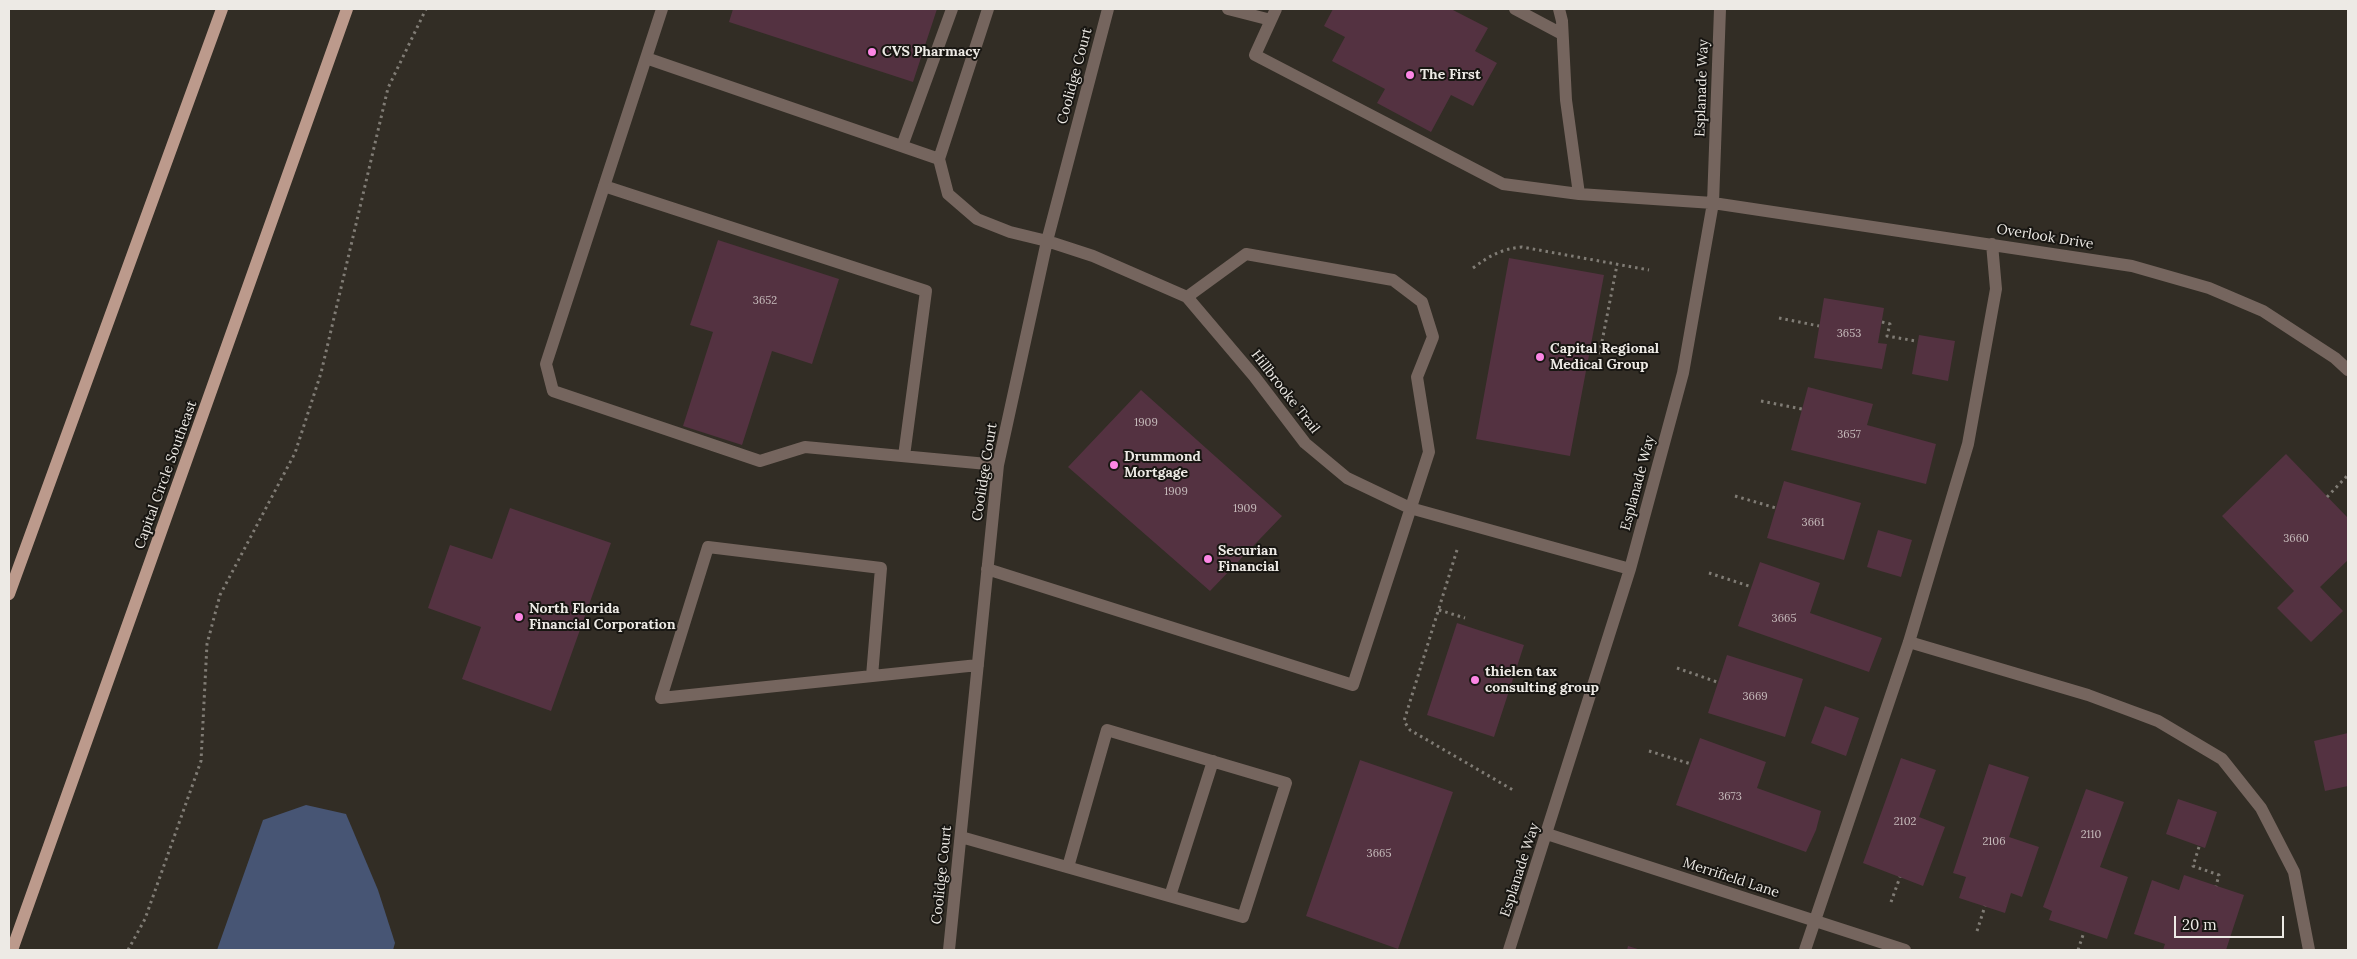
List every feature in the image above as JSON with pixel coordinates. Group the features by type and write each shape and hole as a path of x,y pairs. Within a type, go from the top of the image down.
{"main road":[{"path":"9,594 222,9"},
{"name":"Capital Circle Southeast","path":"12,950 347,9"}],"street":[{"path":"662,9 546,364 552,391 760,460 805,447 998,465"},
{"path":"902,146 952,9"},
{"path":"646,58 939,159 988,9"},
{"name":"Coolidge Court","path":"949,950 975,713 978,664 998,465 1047,241 1108,9"},
{"path":"1228,9 1273,14"},
{"path":"1515,9 1562,34"},
{"path":"1558,9 1562,34 1566,100 1579,194"},
{"name":"Esplanade Way","path":"1509,950 1548,834 1630,569 1683,374 1713,203 1720,9"},
{"name":"Overlook Drive","path":"1273,14 1255,55 1503,184 1579,194 1713,203 2132,266 2209,288 2263,311 2335,358 2348,370"},
{"name":"Hillbrooke Trail","path":"939,159 948,194 977,219 1010,232 1047,241 1093,256 1187,297 1254,376 1305,444 1347,478 1410,508 1630,569"},
{"path":"604,186 926,292 904,456"},
{"path":"1805,950 1909,642 1970,434 1996,289 1992,244"},
{"path":"987,568 1353,686 1429,452 1417,376 1433,337 1422,302 1393,280 1246,254 1187,297"},
{"path":"872,676 881,568 708,548 661,698 872,676 978,664"},
{"path":"1909,642 2088,695 2158,721 2222,759 2261,808 2294,872 2309,950"},
{"path":"961,837 1243,917 1286,784 1107,730 1068,867"},
{"path":"1170,896 1213,762"},
{"name":"Merrifield Lane","path":"1548,834 1905,950"}],"path":[{"path":"128,950 145,919 201,761 207,644 220,595 295,453 321,373 388,88 426,9"},
{"path":"1473,268 1493,253 1506,248 1522,247 1649,270"},
{"path":"1597,367 1617,264"},
{"path":"1779,318 1819,326"},
{"path":"1882,322 1890,324 1887,336 1916,340"},
{"path":"1761,401 1802,409"},
{"path":"2327,497 2348,475"},
{"path":"1735,496 1776,508"},
{"path":"1457,550 1404,721 1410,730 1513,790"},
{"path":"1709,573 1752,587"},
{"path":"1439,610 1465,618"},
{"path":"1677,668 1718,682"},
{"path":"1648,751 1691,764"},
{"path":"2199,847 2193,866 2219,875 2216,886"},
{"path":"1891,902 1900,877"},
{"path":"1977,931 1985,906"},
{"path":"2078,950 2084,932"}],"water":[{"path":"306,805 346,814 378,890 395,943 393,950 217,950 263,820"}],"building":[{"name":"CVS Pharmacy","path":"733,9 937,9 913,82 729,22"},
{"name":"The First","path":"1333,9 1451,9 1488,28 1475,51 1497,63 1473,106 1451,95 1431,132 1377,103 1385,89 1332,61 1345,37 1324,26"},
{"path":"718,240 839,279 812,364 772,351 742,445 683,426 713,332 690,325"},
{"name":"Capital Regional Medical Group","path":"1509,258 1604,275 1570,456 1476,439"},
{"path":"1824,298 1884,308 1878,343 1887,344 1882,369 1814,358"},
{"path":"1919,335 1955,341 1948,381 1912,374"},
{"path":"1808,387 1873,404 1867,425 1936,444 1926,484 1791,450"},
{"path":"1141,390 1282,516 1210,591 1068,467"},
{"path":"2286,454 2348,518 2348,560 2320,587 2343,611 2311,642 2277,608 2294,591 2222,516"},
{"path":"1784,481 1861,503 1844,560 1767,538"},
{"name":"North Florida Financial Corporation","path":"510,508 611,543 551,711 462,679 481,627 428,608 450,545 492,559"},
{"path":"1878,530 1912,540 1901,577 1867,567"},
{"path":"1760,562 1820,583 1810,613 1882,638 1869,672 1738,626"},
{"name":"thielen tax consulting group","path":"1457,623 1524,645 1494,737 1427,715"},
{"path":"1727,655 1803,679 1785,737 1708,713"},
{"path":"1825,706 1859,718 1846,756 1811,743"},
{"path":"2348,733 2348,786 2325,791 2314,741"},
{"path":"1700,738 1766,762 1757,788 1821,811 1816,830 1806,852 1676,805"},
{"path":"1901,758 1936,770 1919,817 1945,827 1923,886 1863,863"},
{"path":"1360,760 1453,792 1398,949 1306,916"},
{"path":"1989,764 2029,777 2009,837 2039,847 2022,897 2011,893 2005,913 1959,898 1966,877 1953,873"},
{"path":"2086,789 2124,802 2100,867 2128,877 2107,939 2049,920 2052,911 2043,907"},
{"path":"2178,799 2217,812 2205,848 2166,834"},
{"path":"2184,875 2244,895 2226,950 2163,950 2165,944 2134,934 2152,880 2179,890"},
{"path":"1628,946 1641,950 1627,950"}],"place":[{"name":"CVS Pharmacy","path":"872,52"},
{"name":"The First","path":"1410,75"},
{"name":"Capital Regional Medical Group","path":"1540,357"},
{"name":"Drummond Mortgage","path":"1114,465"},
{"name":"Securian Financial","path":"1208,559"},
{"name":"North Florida Financial Corporation","path":"519,617"},
{"name":"thielen tax consulting group","path":"1475,680"}]}
